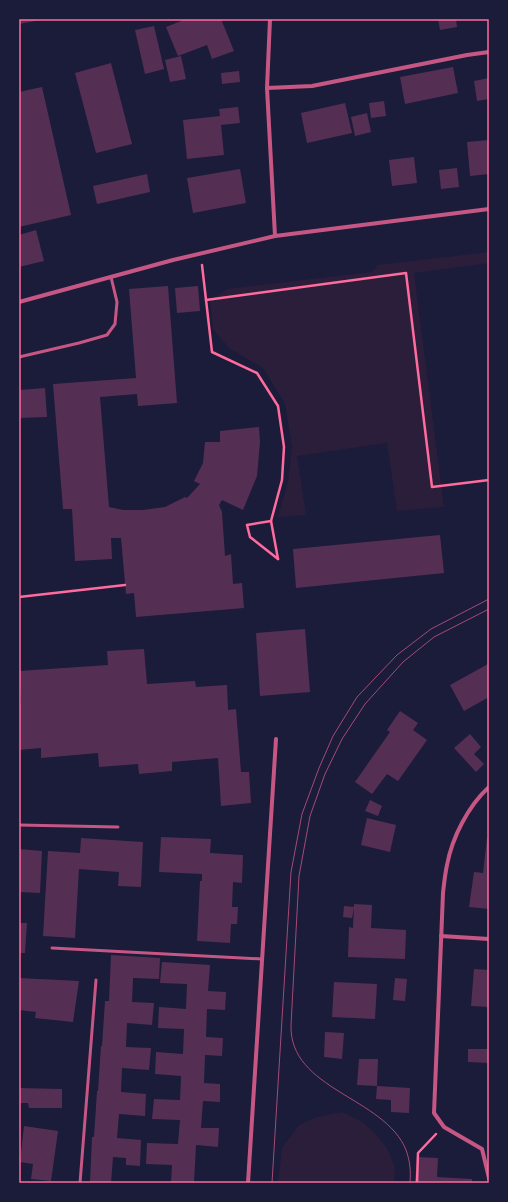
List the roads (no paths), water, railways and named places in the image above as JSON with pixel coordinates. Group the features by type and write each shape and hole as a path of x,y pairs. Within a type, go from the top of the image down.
{"street":[{"path":"270,19 267,88 275,236"},
{"path":"267,88 312,86 467,55 489,52"},
{"path":"19,302 200,254 275,236 489,209"},
{"path":"248,1183 276,739"},
{"path":"489,787 482,793 465,818 455,838 447,864 443,893 434,1113 444,1127 482,1149 489,1178"},
{"path":"441,936 489,939"}],"lane":[{"path":"19,357 79,344 107,335 115,324 117,309 117,302 111,277"},
{"path":"19,826 118,827"},
{"path":"52,948 262,960"},
{"path":"80,1183 96,980"}],"tram line":[{"path":"272,1183 291,872 302,814 319,768 333,736 357,697 397,655 431,629 489,599"},
{"path":"410,1183 410,1166 406,1150 395,1132 379,1117 321,1079 305,1064 295,1047 291,1025 299,876 310,816 325,774 342,739 365,704 403,662 434,637 489,609"}]}
